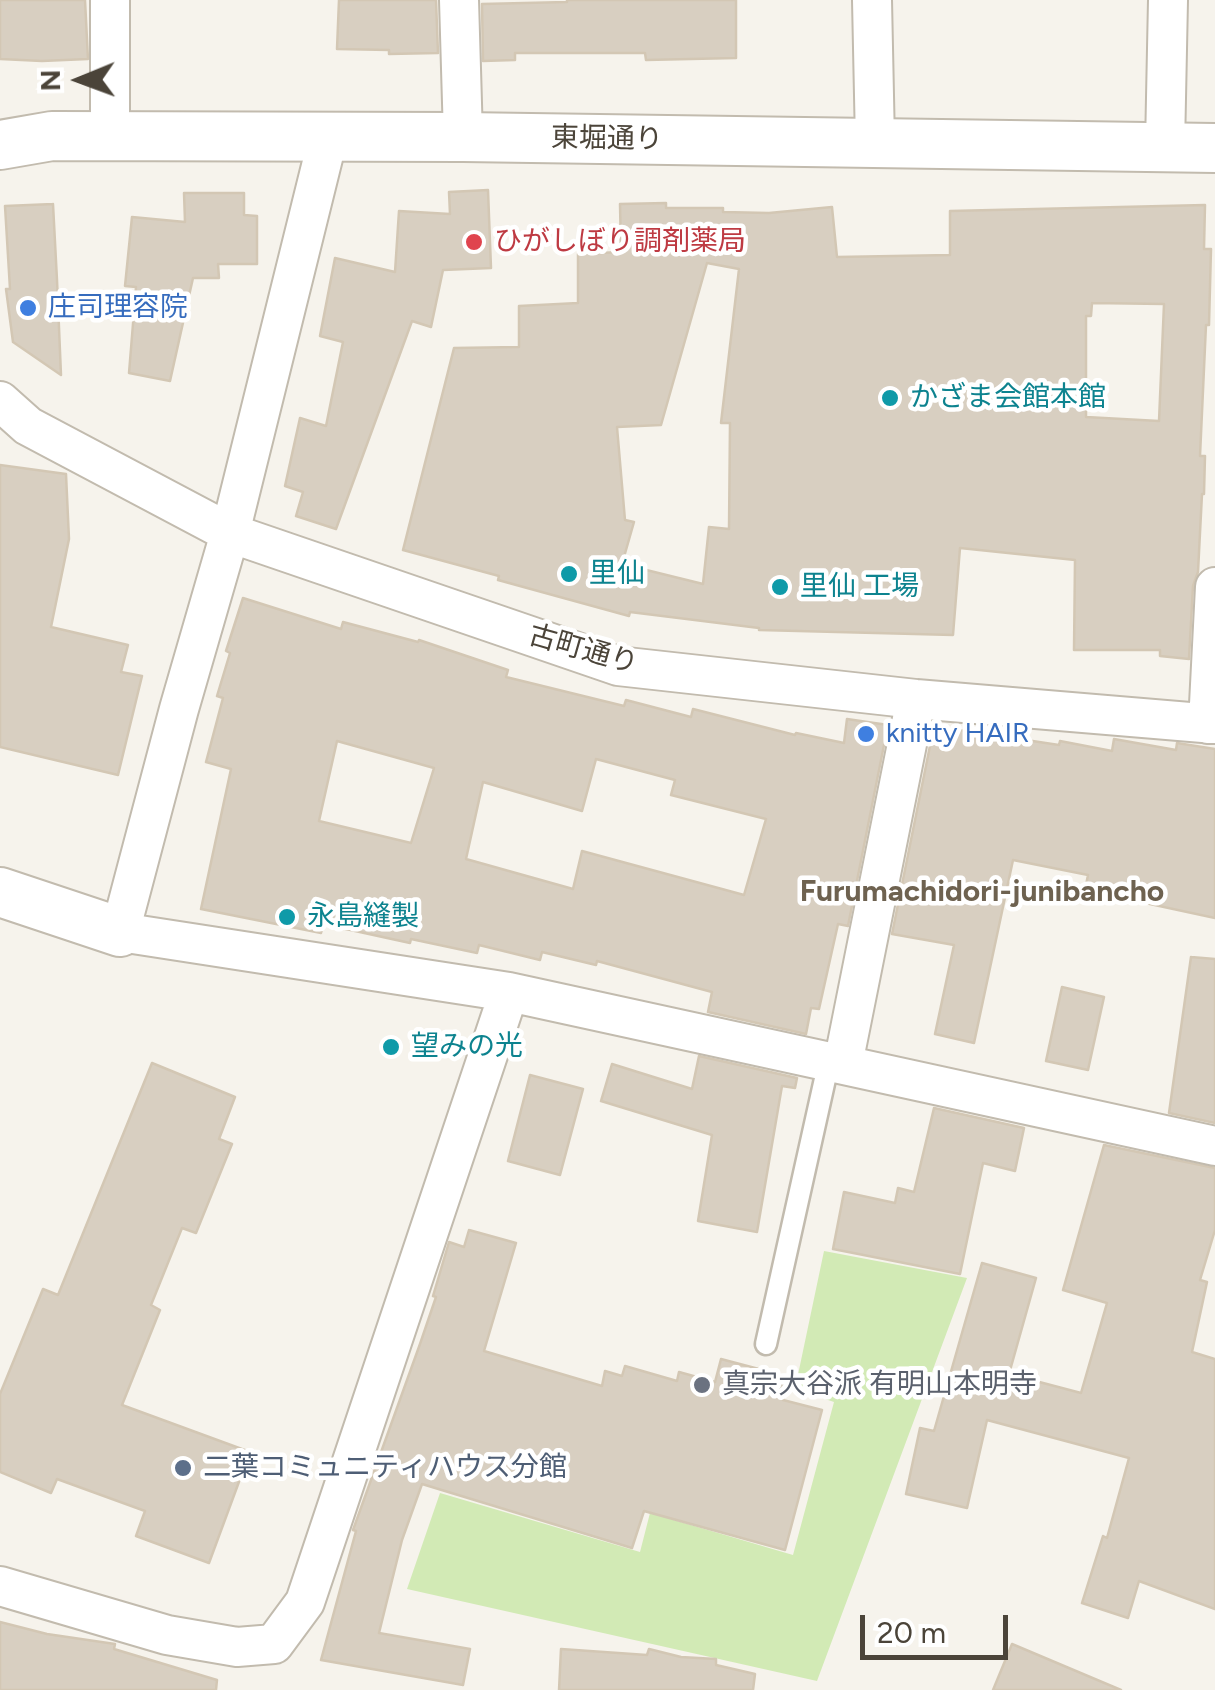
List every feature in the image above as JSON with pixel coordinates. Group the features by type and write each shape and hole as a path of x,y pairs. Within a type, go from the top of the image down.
{"street":[{"path":"110,0 110,137"},
{"path":"460,0 464,138"},
{"path":"872,0 875,143"},
{"path":"1164,146 1168,0"},
{"name":"東堀通り","path":"0,145 52,136 1215,148"},
{"path":"120,932 178,709 230,533 328,138"},
{"name":"古町通り","path":"0,401 28,426 230,533 618,666 916,699 1212,724"},
{"path":"1212,724 1215,587"},
{"path":"836,1063 916,699"},
{"path":"0,892 120,932 509,992 1215,1146"},
{"path":"0,1586 167,1635 237,1647 274,1644 305,1602 509,992"}],"lane":[{"path":"766,1344 836,1063"}],"green space":[{"path":"824,1251 967,1278 817,1681 407,1589 440,1493 640,1552 650,1513 793,1555 834,1402 795,1389"}],"building":[{"path":"0,0 85,0 88,59 0,59"},
{"path":"339,0 436,0 438,53 337,49"},
{"path":"736,0 736,58 646,60 645,53 515,53 515,60 483,61 482,4"},
{"path":"488,190 491,268 443,270 431,327 412,321 336,529 296,516 303,492 285,486 300,418 326,426 343,342 320,336 335,258 395,272 399,211 450,214 449,192"},
{"path":"184,193 244,193 244,215 257,216 257,264 218,264 219,278 193,278 170,381 129,373 136,287 125,286 132,217 185,222"},
{"path":"666,203 666,208 769,213 832,207 837,257 950,255 950,211 1205,205 1204,249 1211,249 1200,456 1205,456 1204,494 1189,659 1160,656 1160,650 1074,650 1075,560 960,548 953,635 759,630 630,612 629,616 403,550 454,348 519,347 519,306 578,303 578,254 621,252 620,204","holes":["707,263 739,269 721,423 730,423 729,529 709,527 703,584 622,564 634,522 625,520 617,427 661,425","1092,303 1164,304 1159,421 1086,417 1086,316 1091,316"]},
{"path":"53,204 61,375 13,342 6,289 10,289 5,206"},
{"path":"0,465 66,474 69,539 51,627 128,645 121,672 142,676 118,775 0,747"},
{"path":"243,598 341,629 343,622 419,640 508,670 506,677 624,706 626,700 691,717 693,709 844,743 847,719 888,725 848,926 838,924 819,1009 811,1008 806,1034 708,1012 712,992 597,961 596,965 542,952 540,960 479,945 477,953 323,924 321,933 201,909 231,769 206,762 223,698 217,696 230,653 226,651","holes":["337,741 434,768 411,843 319,821","596,759 675,780 671,795 766,819 744,895 582,851 573,889 466,859 483,782 582,811"]},
{"path":"940,727 1112,751 1114,739 1176,750 1177,743 1215,749 1215,918 1085,890 1088,875 1013,860 974,1043 935,1034 954,945 892,934 933,731 939,732"},
{"path":"1191,957 1215,959 1215,1123 1169,1113"},
{"path":"1062,987 1104,997 1088,1070 1046,1061"},
{"path":"699,1056 797,1078 795,1088 782,1086 757,1232 698,1221 712,1135 601,1101 612,1064 692,1089"},
{"path":"152,1063 235,1097 219,1139 232,1144 196,1233 182,1228 151,1305 160,1310 122,1405 250,1452 209,1563 136,1536 145,1511 57,1479 51,1493 0,1472 0,1394 43,1289 58,1295"},
{"path":"530,1075 583,1089 560,1175 508,1161"},
{"path":"934,1108 1024,1128 1015,1171 983,1163 960,1274 833,1249 844,1192 895,1203 898,1188 914,1192"},
{"path":"1104,1145 1215,1168 1215,1230 1200,1280 1207,1282 1192,1352 1215,1359 1215,1609 1139,1581 1128,1618 1082,1603 1103,1536 1107,1538 1129,1458 987,1420 967,1508 906,1494 920,1428 934,1431 982,1263 1036,1278 1009,1374 1081,1393 1107,1303 1063,1290"},
{"path":"469,1230 516,1243 484,1351 602,1386 605,1371 622,1376 625,1366 677,1381 679,1372 715,1382 721,1359 789,1377 783,1400 822,1410 785,1550 644,1511 632,1548 422,1484 402,1540 379,1633 470,1649 463,1685 321,1660 356,1531 353,1530 436,1297 433,1296 449,1242 464,1247"},
{"path":"0,1622 115,1644 114,1649 217,1680 216,1690 0,1690"},
{"path":"1012,1644 1121,1690 993,1690"},
{"path":"561,1649 647,1655 649,1649 681,1657 716,1659 716,1665 755,1674 753,1690 559,1690"}],"place":[{"name":"ひがしぼり調剤薬局","path":"474,242"},
{"name":"庄司理容院","path":"28,308"},
{"name":"かざま会館本館","path":"890,398"},
{"name":"里仙","path":"569,574"},
{"name":"里仙 工場","path":"780,587"},
{"name":"knitty HAIR","path":"866,734"},
{"name":"永島縫製","path":"287,917"},
{"name":"望みの光","path":"391,1047"},
{"name":"真宗大谷派 有明山本明寺","path":"702,1385"},
{"name":"二葉コミュニティハウス分館","path":"183,1468"}],"district":[{"name":"Furumachidori-junibancho","path":"982,892"}]}
